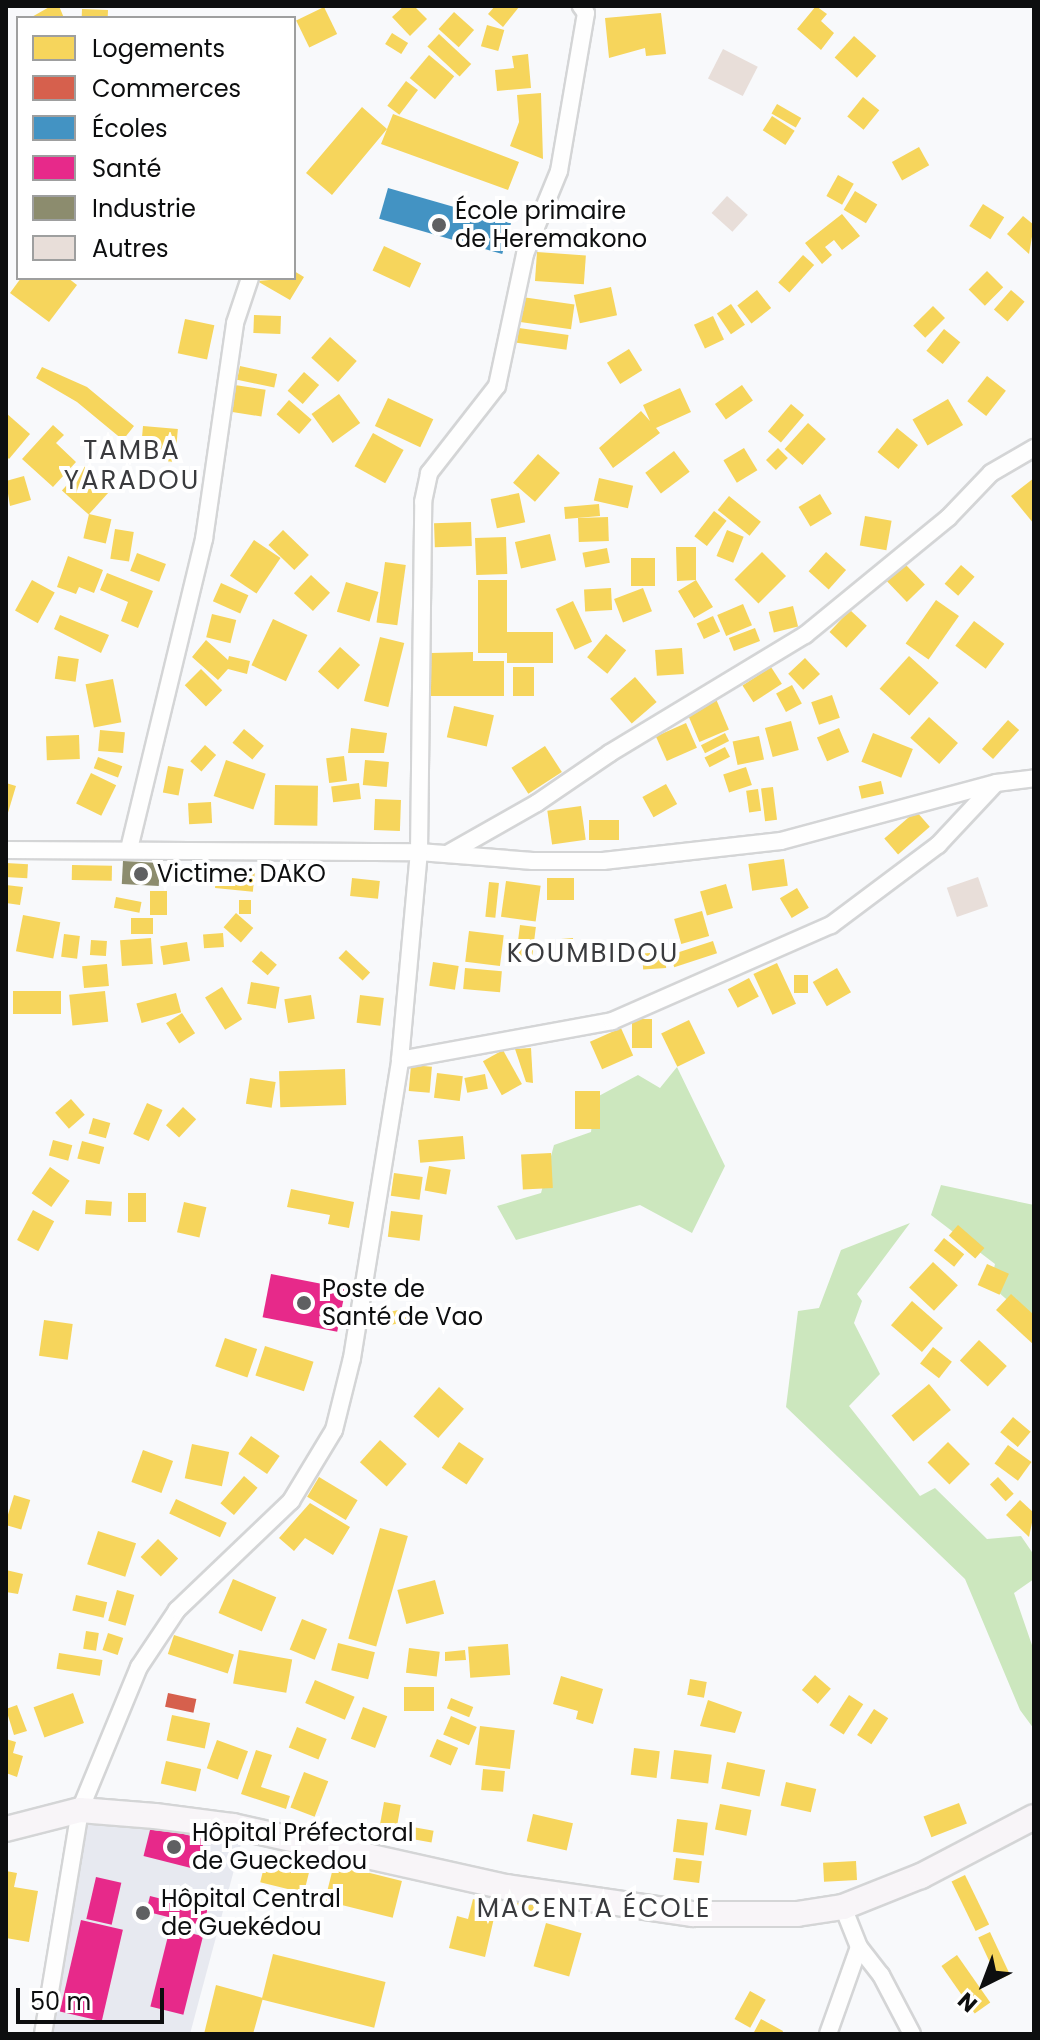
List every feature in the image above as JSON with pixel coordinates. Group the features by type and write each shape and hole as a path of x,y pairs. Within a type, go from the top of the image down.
{"main road":[{"path":"6,1829 80,1810 233,1826 507,1887 693,1914 797,1914 843,1907 921,1876 1034,1817"}],"street":[{"path":"43,2034 80,1810 139,1667 177,1610 291,1501 334,1430 352,1358 400,1060 419,852 423,502 429,473 497,386 525,254 559,171 586,13 581,6"},
{"path":"129,849 204,539 235,323 249,280"},
{"path":"447,853 537,803 610,753 805,635 948,518 991,473 1034,448"},
{"path":"6,850 419,852 533,861 682,855 781,841 996,783 1034,778"},
{"path":"400,1060 612,1021 831,925 938,845 996,783"},
{"path":"843,1907 859,1947 881,1975 912,2034"},
{"path":"828,2034 859,1947"}],"shaded area":[{"name":"Hôpital Central de Guekédou","path":"80,1810 245,1829 190,2034 43,2034"}],"green space":[{"path":"677,1067 725,1166 692,1233 640,1205 516,1240 497,1206 541,1193 554,1145 591,1132 595,1098 638,1075 660,1088"},
{"path":"941,1185 1034,1205 1034,1323 990,1285 995,1264 931,1215"},
{"path":"910,1223 857,1294 862,1301 854,1323 880,1374 849,1406 920,1496 935,1488 987,1539 1021,1536 1034,1555 1034,1579 1014,1593 1034,1651 1034,1729 1020,1710 965,1579 786,1407 798,1311 819,1308 841,1250"}],"building: Logements":[{"path":"51,6 59,6 63,16 34,16"},
{"path":"404,6 414,6 427,19 410,36 392,17"},
{"path":"495,6 519,7 503,27 488,14"},
{"path":"816,6 827,14 821,21 834,33 821,50 797,29"},
{"path":"324,7 337,34 309,48 296,21"},
{"path":"82,9 108,10 108,16 82,16"},
{"path":"454,12 474,30 459,47 439,29"},
{"path":"661,13 666,54 646,56 645,48 609,58 605,18"},
{"path":"487,25 504,30 498,51 481,46"},
{"path":"392,33 408,43 401,54 385,44"},
{"path":"439,34 471,64 460,76 427,46"},
{"path":"854,36 876,56 857,78 835,58"},
{"path":"528,54 531,88 497,91 495,70 514,68 512,56"},
{"path":"429,55 454,76 435,99 410,78"},
{"path":"406,81 418,90 399,115 387,106"},
{"path":"541,93 543,159 510,146 519,122 517,95"},
{"path":"863,97 879,110 864,130 847,116"},
{"path":"777,104 801,118 796,128 772,114"},
{"path":"362,107 387,129 332,195 306,173"},
{"path":"393,114 519,162 508,190 381,144"},
{"path":"772,116 795,131 785,145 763,130"},
{"path":"919,147 929,165 902,180 892,162"},
{"path":"838,175 854,184 842,205 826,196"},
{"path":"855,191 877,204 866,223 844,210"},
{"path":"983,204 1004,217 990,239 969,226"},
{"path":"842,214 860,236 842,250 834,240 825,247 832,255 822,264 805,243"},
{"path":"1023,216 1034,225 1029,254 1007,234"},
{"path":"384,246 421,263 410,288 373,270"},
{"path":"537,252 586,255 584,284 535,281"},
{"path":"803,255 814,265 789,293 778,282"},
{"path":"987,271 1003,287 985,306 969,289"},
{"path":"296,272 304,277 290,300 257,281 296,280"},
{"path":"20,280 71,280 77,285 49,322 10,293"},
{"path":"611,287 617,315 580,323 574,295"},
{"path":"757,290 771,308 751,324 737,305"},
{"path":"1011,290 1025,302 1008,321 994,310"},
{"path":"522,297 574,304 571,329 519,322"},
{"path":"731,304 745,325 731,334 717,314"},
{"path":"933,306 945,318 925,338 913,326"},
{"path":"254,315 281,316 280,334 253,333"},
{"path":"713,316 724,340 705,348 694,325"},
{"path":"185,319 214,325 207,359 178,353"},
{"path":"519,328 569,335 566,350 517,343"},
{"path":"944,329 960,342 943,364 926,351"},
{"path":"330,337 357,361 338,382 311,358"},
{"path":"629,349 642,370 620,384 607,363"},
{"path":"240,366 277,374 274,388 237,380"},
{"path":"42,367 87,387 134,426 123,440 77,402 36,378"},
{"path":"304,372 319,385 303,404 288,391"},
{"path":"987,376 1006,391 986,416 967,401"},
{"path":"235,385 266,390 261,417 231,412"},
{"path":"742,385 753,401 726,419 715,404"},
{"path":"680,388 691,412 656,428 660,433 613,468 599,448 641,411 650,421 643,405"},
{"path":"339,394 360,423 333,443 311,414"},
{"path":"388,398 433,419 420,447 375,426"},
{"path":"948,399 963,425 927,445 912,420"},
{"path":"289,400 312,420 299,434 277,414"},
{"path":"791,404 804,415 781,443 768,432"},
{"path":"6,413 30,434 9,459 6,456"},
{"path":"808,423 826,439 802,465 785,449"},
{"path":"53,425 64,435 56,443 76,462 53,487 22,459"},
{"path":"143,426 178,429 175,462 140,459"},
{"path":"897,428 918,445 898,469 877,452"},
{"path":"373,433 404,450 385,483 355,466"},
{"path":"744,448 757,470 737,483 723,460"},
{"path":"778,448 788,458 776,470 766,460"},
{"path":"674,451 690,472 661,493 645,473"},
{"path":"538,454 560,473 535,502 513,483"},
{"path":"84,466 111,490 89,515 62,491"},
{"path":"24,476 31,500 10,506 6,481"},
{"path":"599,478 633,486 628,508 594,500"},
{"path":"1034,478 1034,524 1011,496"},
{"path":"519,493 525,522 497,528 491,499"},
{"path":"820,494 832,514 810,527 799,507"},
{"path":"729,496 761,522 750,536 718,510"},
{"path":"599,504 600,516 565,519 564,507"},
{"path":"714,511 727,521 707,546 694,536"},
{"path":"89,514 111,519 106,544 83,538"},
{"path":"865,516 892,521 886,550 860,546"},
{"path":"608,517 609,541 579,542 578,518"},
{"path":"471,522 472,546 435,547 434,523"},
{"path":"115,529 134,532 129,562 110,559"},
{"path":"283,530 309,555 294,570 268,545"},
{"path":"727,530 744,537 733,563 717,556"},
{"path":"550,534 556,560 521,568 515,542"},
{"path":"506,537 507,574 476,575 475,538"},
{"path":"254,540 281,558 256,594 230,576"},
{"path":"676,547 696,547 696,580 677,581"},
{"path":"607,548 610,563 585,567 582,553"},
{"path":"762,552 786,576 758,604 734,580"},
{"path":"826,552 846,570 829,589 809,571"},
{"path":"137,553 166,564 159,582 130,571"},
{"path":"68,556 103,570 94,593 79,587 76,594 57,587"},
{"path":"631,558 655,558 655,586 631,586"},
{"path":"385,562 406,565 397,625 377,622"},
{"path":"904,563 925,585 907,602 886,580"},
{"path":"961,565 975,577 958,596 945,584"},
{"path":"107,573 153,591 138,628 121,621 128,602 100,590"},
{"path":"311,575 330,593 313,611 294,593"},
{"path":"32,580 55,593 38,623 15,611"},
{"path":"478,580 507,580 507,653 478,653"},
{"path":"696,580 713,607 694,618 678,591"},
{"path":"346,582 379,592 369,622 337,612"},
{"path":"221,583 248,595 240,613 213,601"},
{"path":"611,588 612,610 585,611 584,589"},
{"path":"643,588 652,611 623,622 614,599"},
{"path":"936,600 959,616 929,659 906,643"},
{"path":"573,601 592,642 575,650 556,609"},
{"path":"743,604 752,625 726,636 717,615"},
{"path":"793,606 798,626 774,632 769,612"},
{"path":"850,610 867,626 846,648 830,632"},
{"path":"212,614 236,620 230,643 206,637"},
{"path":"60,615 109,635 101,653 54,629"},
{"path":"713,616 720,631 704,639 697,624"},
{"path":"273,619 307,635 286,681 251,665"},
{"path":"974,621 1004,644 986,669 955,646"},
{"path":"755,628 760,641 734,651 729,638"},
{"path":"507,632 553,632 553,663 507,663"},
{"path":"606,634 626,650 607,674 587,657"},
{"path":"380,637 404,643 388,707 364,701"},
{"path":"206,640 228,660 229,656 250,661 247,674 228,669 218,680 192,657"},
{"path":"340,647 360,665 338,690 318,672"},
{"path":"682,648 684,674 657,676 655,650"},
{"path":"473,652 473,661 504,661 504,696 426,696 426,661 431,661 431,653"},
{"path":"58,656 79,659 76,682 55,679"},
{"path":"909,656 939,683 909,715 880,689"},
{"path":"805,658 820,674 803,690 788,674"},
{"path":"513,667 534,667 534,696 513,696"},
{"path":"771,667 782,684 753,702 742,686"},
{"path":"201,669 222,690 206,706 185,685"},
{"path":"635,677 657,702 632,724 610,699"},
{"path":"113,679 121,722 94,728 86,684"},
{"path":"792,685 802,704 786,712 776,693"},
{"path":"832,695 840,718 819,725 811,702"},
{"path":"716,699 729,729 699,742 687,712"},
{"path":"454,706 494,715 487,746 447,737"},
{"path":"929,717 958,743 939,764 910,738"},
{"path":"1008,720 1019,730 993,759 982,749"},
{"path":"791,721 799,750 773,757 765,728"},
{"path":"686,723 697,748 667,761 656,736"},
{"path":"351,728 387,733 384,753 348,753"},
{"path":"839,728 849,752 827,761 817,737"},
{"path":"244,729 264,746 252,760 232,743"},
{"path":"100,730 125,732 123,753 98,751"},
{"path":"725,733 729,741 705,753 701,745"},
{"path":"873,733 913,749 901,778 861,762"},
{"path":"79,735 80,759 47,760 46,736"},
{"path":"759,736 764,759 738,765 733,742"},
{"path":"205,745 216,755 201,771 190,761"},
{"path":"545,746 562,772 528,794 511,768"},
{"path":"725,747 730,757 710,767 705,757"},
{"path":"344,756 347,781 329,783 326,758"},
{"path":"98,757 122,766 118,778 94,768"},
{"path":"226,760 266,774 253,810 214,796"},
{"path":"365,760 389,762 387,787 363,785"},
{"path":"168,766 184,769 179,796 163,793"},
{"path":"746,767 752,785 729,792 723,774"},
{"path":"91,773 116,785 101,816 76,804"},
{"path":"881,781 884,794 862,799 859,786"},
{"path":"6,783 16,786 7,816 6,816"},
{"path":"359,783 361,799 333,802 331,786"},
{"path":"666,784 677,804 654,817 642,797"},
{"path":"275,785 318,786 317,826 274,825"},
{"path":"773,787 777,820 765,821 761,788"},
{"path":"758,789 761,811 749,812 746,791"},
{"path":"375,799 401,800 400,831 374,830"},
{"path":"211,802 212,823 189,824 188,803"},
{"path":"581,806 586,840 552,844 547,811"},
{"path":"916,811 930,827 898,854 884,839"},
{"path":"589,820 619,820 619,840 589,840"},
{"path":"784,859 788,886 752,891 748,864"},
{"path":"6,863 28,864 27,878 6,877"},
{"path":"72,865 112,866 112,881 72,880"},
{"path":"217,869 255,873 253,892 215,888"},
{"path":"352,878 380,881 378,899 350,896"},
{"path":"547,878 574,878 574,900 547,900"},
{"path":"506,881 541,886 536,922 501,917"},
{"path":"489,882 499,883 495,918 485,917"},
{"path":"726,884 733,908 707,915 700,891"},
{"path":"6,885 23,887 20,905 6,903"},
{"path":"797,888 809,908 792,918 780,898"},
{"path":"150,891 167,891 167,915 150,915"},
{"path":"116,897 142,902 139,913 114,908"},
{"path":"239,900 251,900 251,914 239,914"},
{"path":"702,911 709,936 681,944 674,919"},
{"path":"236,913 253,928 241,942 224,927"},
{"path":"23,915 60,922 53,959 16,951"},
{"path":"131,918 153,918 153,934 131,934"},
{"path":"520,925 536,927 532,959 516,957"},
{"path":"469,931 504,935 500,966 465,962"},
{"path":"223,933 224,947 204,948 203,934"},
{"path":"64,934 80,936 77,959 61,957"},
{"path":"151,938 153,964 122,966 120,940"},
{"path":"573,938 575,959 560,960 558,939"},
{"path":"91,940 107,941 106,956 90,955"},
{"path":"713,941 717,953 674,967 670,955"},
{"path":"187,942 190,961 163,965 160,946"},
{"path":"346,950 370,973 363,981 338,958"},
{"path":"261,951 277,965 268,975 252,962"},
{"path":"665,952 666,968 643,970 642,954"},
{"path":"433,962 459,966 455,990 429,986"},
{"path":"777,963 796,1004 772,1015 753,974"},
{"path":"107,964 109,986 84,988 82,966"},
{"path":"465,968 502,971 500,992 463,989"},
{"path":"837,968 851,992 827,1006 813,982"},
{"path":"794,975 808,975 808,993 794,993"},
{"path":"749,978 759,997 738,1008 728,989"},
{"path":"251,982 280,987 276,1009 247,1004"},
{"path":"222,987 242,1019 225,1030 205,998"},
{"path":"13,991 61,991 61,1014 13,1014"},
{"path":"105,991 108,1022 72,1026 69,995"},
{"path":"176,993 181,1012 142,1023 136,1004"},
{"path":"311,995 315,1019 288,1023 284,999"},
{"path":"360,995 384,998 380,1026 357,1023"},
{"path":"182,1013 195,1033 179,1043 166,1023"},
{"path":"632,1019 652,1019 652,1048 632,1048"},
{"path":"689,1020 705,1053 677,1067 661,1034"},
{"path":"621,1028 633,1055 602,1069 590,1042"},
{"path":"531,1048 533,1083 526,1082 515,1049"},
{"path":"503,1050 522,1084 502,1095 483,1061"},
{"path":"411,1065 432,1067 430,1093 409,1091"},
{"path":"345,1069 346,1105 280,1107 279,1071"},
{"path":"437,1073 463,1076 460,1101 434,1098"},
{"path":"485,1074 488,1089 467,1093 464,1078"},
{"path":"250,1078 276,1082 272,1108 246,1104"},
{"path":"575,1091 600,1091 600,1129 575,1129"},
{"path":"71,1099 85,1115 69,1129 55,1113"},
{"path":"147,1103 163,1110 149,1141 133,1134"},
{"path":"183,1107 196,1119 179,1138 166,1125"},
{"path":"93,1118 110,1123 106,1138 89,1133"},
{"path":"463,1136 465,1159 420,1163 418,1140"},
{"path":"53,1140 72,1145 68,1161 49,1155"},
{"path":"82,1141 104,1147 100,1164 77,1158"},
{"path":"551,1153 553,1188 523,1190 521,1155"},
{"path":"429,1166 451,1170 446,1194 425,1191"},
{"path":"50,1167 70,1181 51,1207 32,1193"},
{"path":"394,1173 423,1177 420,1200 391,1196"},
{"path":"291,1189 354,1202 349,1228 328,1224 330,1215 287,1207"},
{"path":"128,1193 146,1193 146,1222 128,1222"},
{"path":"86,1200 112,1202 111,1216 85,1214"},
{"path":"184,1202 206,1207 199,1237 177,1232"},
{"path":"33,1210 54,1221 38,1251 17,1240"},
{"path":"391,1211 423,1215 420,1241 388,1237"},
{"path":"958,1225 984,1248 975,1259 949,1236"},
{"path":"944,1238 964,1254 954,1267 934,1250"},
{"path":"933,1262 958,1285 934,1311 909,1288"},
{"path":"987,1264 1009,1274 1000,1295 978,1285"},
{"path":"1011,1294 1034,1315 1034,1345 996,1310"},
{"path":"912,1301 943,1328 922,1352 891,1325"},
{"path":"411,1307 414,1320 382,1327 379,1314"},
{"path":"44,1320 73,1324 68,1360 39,1356"},
{"path":"225,1338 257,1349 247,1377 215,1366"},
{"path":"979,1340 1007,1366 988,1386 960,1360"},
{"path":"265,1346 314,1362 304,1391 255,1375"},
{"path":"933,1347 952,1362 939,1378 920,1364"},
{"path":"929,1384 951,1410 913,1442 891,1415"},
{"path":"439,1387 464,1409 438,1438 413,1416"},
{"path":"1013,1417 1031,1432 1018,1447 1000,1432"},
{"path":"251,1436 280,1456 267,1474 238,1454"},
{"path":"380,1440 407,1464 387,1486 360,1462"},
{"path":"459,1442 484,1459 467,1484 442,1468"},
{"path":"948,1442 970,1464 949,1484 927,1463"},
{"path":"192,1444 229,1452 222,1486 185,1478"},
{"path":"1008,1445 1031,1462 1018,1481 994,1464"},
{"path":"143,1450 173,1461 161,1493 131,1482"},
{"path":"244,1476 258,1488 234,1515 220,1503"},
{"path":"319,1477 358,1500 346,1520 307,1497"},
{"path":"998,1477 1014,1494 1006,1501 990,1485"},
{"path":"14,1495 30,1500 21,1530 6,1525"},
{"path":"176,1499 227,1523 220,1537 169,1514"},
{"path":"1020,1500 1034,1513 1029,1537 1006,1515"},
{"path":"310,1503 350,1527 333,1555 305,1538 294,1551 279,1538"},
{"path":"380,1528 408,1536 376,1647 348,1639"},
{"path":"98,1531 136,1543 125,1577 87,1564"},
{"path":"158,1539 178,1558 161,1576 141,1557"},
{"path":"6,1570 23,1574 18,1594 6,1592"},
{"path":"233,1579 276,1597 262,1631 219,1613"},
{"path":"435,1580 444,1614 406,1624 397,1590"},
{"path":"117,1590 134,1595 125,1626 108,1621"},
{"path":"76,1595 107,1602 104,1618 72,1611"},
{"path":"302,1619 327,1629 315,1660 290,1650"},
{"path":"86,1631 99,1633 96,1651 83,1649"},
{"path":"108,1633 123,1638 118,1655 102,1650"},
{"path":"174,1635 234,1654 228,1673 168,1654"},
{"path":"338,1643 375,1652 368,1679 331,1670"},
{"path":"508,1644 510,1675 470,1678 468,1647"},
{"path":"409,1648 440,1652 437,1677 406,1673"},
{"path":"239,1650 292,1659 286,1693 233,1683"},
{"path":"465,1650 466,1660 445,1661 445,1652"},
{"path":"59,1653 102,1660 100,1676 56,1669"},
{"path":"815,1675 831,1689 818,1704 802,1690"},
{"path":"561,1676 603,1689 593,1724 576,1719 578,1711 553,1704"},
{"path":"690,1679 707,1682 704,1698 687,1695"},
{"path":"315,1680 355,1697 345,1720 305,1703"},
{"path":"404,1687 434,1687 434,1711 404,1711"},
{"path":"73,1693 84,1723 44,1737 34,1707"},
{"path":"849,1695 863,1704 844,1734 829,1725"},
{"path":"451,1698 473,1707 469,1717 447,1708"},
{"path":"708,1700 742,1712 735,1733 700,1726"},
{"path":"17,1705 27,1731 14,1735 6,1709"},
{"path":"363,1707 387,1716 375,1748 351,1739"},
{"path":"874,1709 888,1718 871,1744 857,1735"},
{"path":"172,1715 210,1723 205,1749 167,1740"},
{"path":"451,1716 477,1727 469,1745 443,1734"},
{"path":"480,1726 515,1730 510,1769 475,1765"},
{"path":"297,1727 327,1739 318,1759 289,1747"},
{"path":"6,1739 16,1742 13,1753 23,1756 17,1777 6,1773"},
{"path":"437,1739 458,1748 451,1765 430,1756"},
{"path":"217,1740 248,1751 238,1779 207,1768"},
{"path":"634,1748 660,1751 657,1778 631,1775"},
{"path":"256,1750 272,1755 261,1787 290,1796 286,1809 241,1794"},
{"path":"674,1750 712,1755 708,1783 670,1779"},
{"path":"166,1761 201,1769 196,1792 161,1783"},
{"path":"727,1762 765,1770 760,1797 721,1788"},
{"path":"483,1769 505,1771 503,1792 481,1790"},
{"path":"304,1772 328,1781 315,1817 290,1807"},
{"path":"786,1782 816,1789 811,1812 781,1805"},
{"path":"384,1802 401,1805 396,1832 379,1829"},
{"path":"959,1803 967,1824 931,1837 924,1817"},
{"path":"720,1804 751,1810 746,1836 715,1830"},
{"path":"533,1814 573,1823 567,1851 527,1841"},
{"path":"677,1819 708,1823 704,1856 673,1852"},
{"path":"407,1826 434,1831 432,1843 405,1838"},
{"path":"267,1855 311,1866 304,1893 260,1882"},
{"path":"676,1858 702,1861 699,1883 673,1880"},
{"path":"856,1861 857,1880 824,1882 823,1863"},
{"path":"334,1864 402,1881 393,1918 325,1901"},
{"path":"6,1871 17,1873 14,1887 38,1891 29,1942 6,1938"},
{"path":"965,1875 989,1924 976,1931 952,1882"},
{"path":"505,1897 539,1905 537,1915 503,1907"},
{"path":"473,1899 497,1905 485,1957 449,1948 457,1916 468,1919"},
{"path":"546,1923 582,1933 569,1976 534,1966"},
{"path":"990,1932 1010,1975 998,1980 978,1937"},
{"path":"273,1954 386,1982 374,2028 262,2000"},
{"path":"957,1955 990,2003 975,2013 941,1966"},
{"path":"216,1985 263,1998 253,2034 204,2034"},
{"path":"750,1991 766,2000 750,2028 734,2019"},
{"path":"761,2019 783,2031 782,2034 753,2034"}],"building: Commerces":[{"path":"168,1693 196,1699 193,1713 165,1707"}],"building: Écoles":[{"path":"388,188 511,223 502,254 379,219"}],"building: Santé":[{"path":"271,1274 346,1289 337,1332 263,1317"},
{"name":"Hôpital Préfectoral de Gueckedou","path":"151,1826 204,1839 197,1869 144,1856"},
{"path":"96,1877 121,1883 112,1925 86,1919"},
{"path":"150,1896 207,1910 203,1926 146,1912"},
{"path":"81,1920 123,1930 102,2021 60,2012"},
{"path":"170,1928 203,1936 183,2015 150,2007"}],"building: Industrie":[{"name":"Victime: DAKO","path":"123,861 160,863 159,886 122,884"}],"building: Autres":[{"path":"723,49 758,67 743,96 708,78"},
{"path":"727,196 748,215 732,232 712,213"},
{"path":"978,877 988,906 957,917 947,888"}],"place":[{"name":"École primaire de Heremakono","path":"439,225"},
{"name":"Victime: DAKO","path":"141,874"},
{"name":"Poste de Santé de Vao","path":"304,1303"},
{"name":"Hôpital Préfectoral de Gueckedou","path":"174,1847"},
{"name":"Hôpital Central de Guekédou","path":"143,1913"}],"district":[{"name":"TAMBA YARADOU","path":"132,466"},
{"name":"KOUMBIDOU","path":"593,954"},
{"name":"MACENTA ÉCOLE","path":"594,1909"}]}
